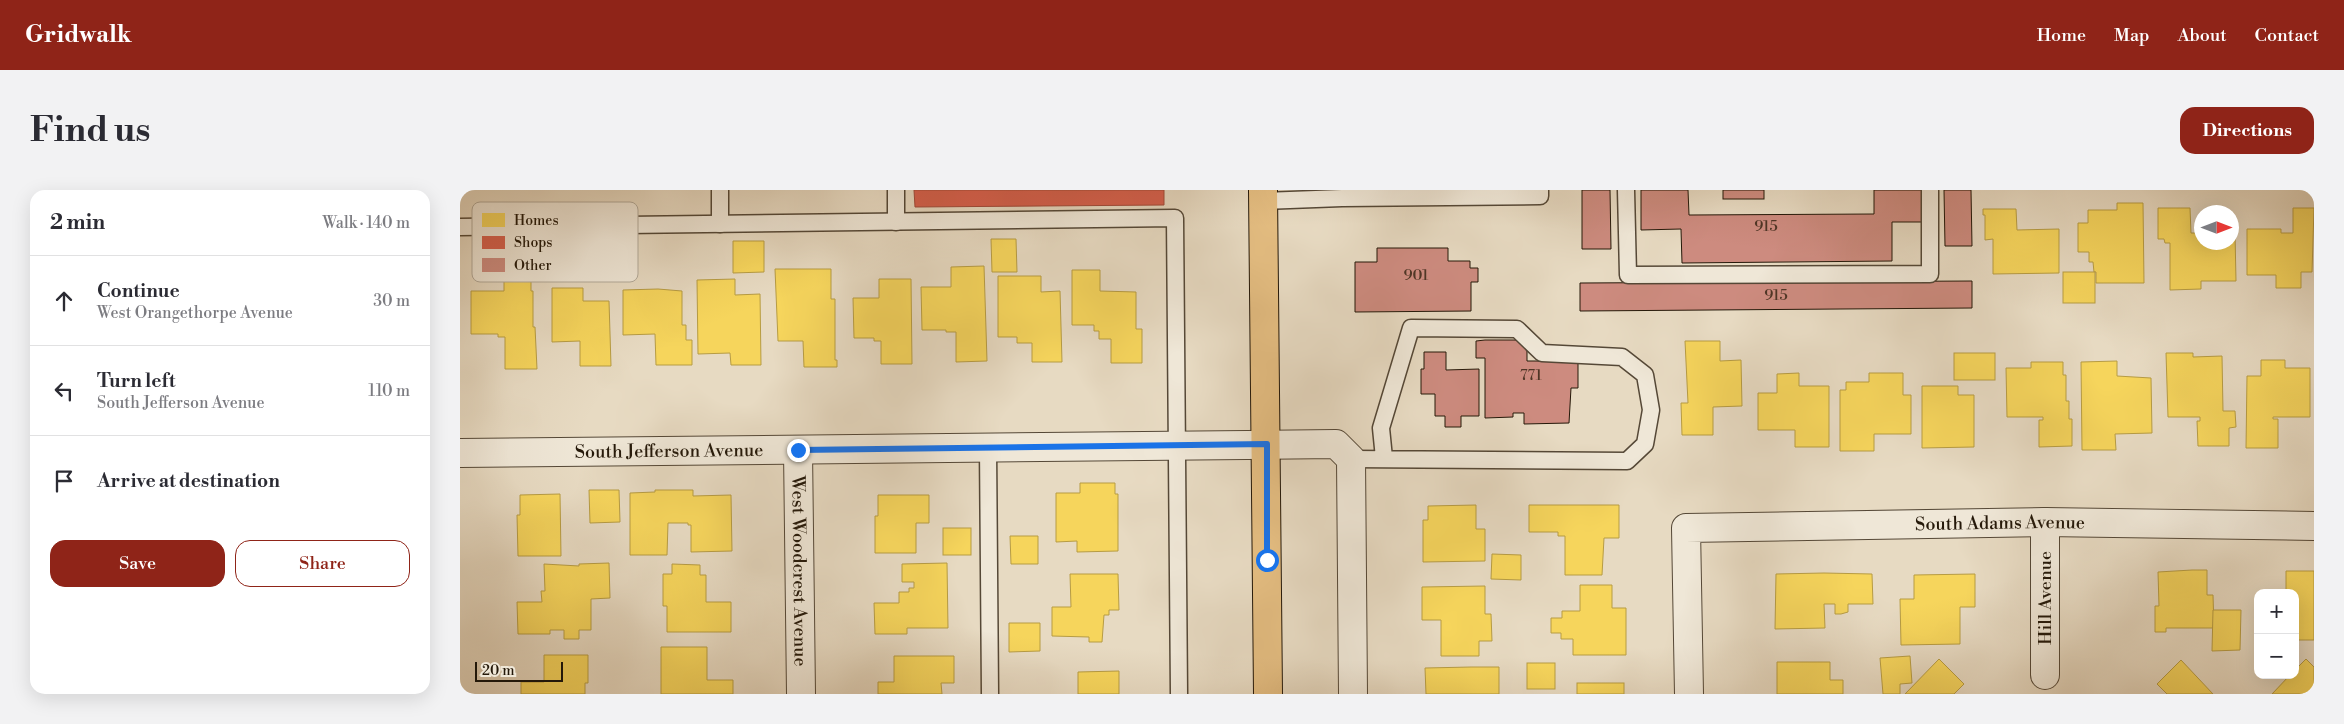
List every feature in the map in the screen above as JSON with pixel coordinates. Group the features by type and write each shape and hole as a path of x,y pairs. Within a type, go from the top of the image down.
{"main road":[{"path":"1263,195 1267,444 1268,694"}],"street":[{"name":"South Jefferson Avenue","path":"460,454 1336,444 1351,459"},
{"name":"West Woodcrest Avenue","path":"798,450 801,694"},
{"path":"1351,459 1353,694"},
{"name":"South Adams Avenue","path":"1689,694 1686,528 2046,522 2314,526"},
{"name":"Hill Avenue","path":"2046,522 2046,675"}],"lane":[{"path":"720,190 720,224"},
{"path":"896,190 896,222"},
{"path":"1263,195 1342,198 1540,196 1540,190"},
{"path":"1626,190 1628,275 1667,275 1930,274 1930,190"},
{"path":"638,225 1175,218 1179,694"},
{"path":"1351,459 1627,461 1645,444 1651,410 1645,375 1622,357 1542,353 1517,330 1411,328 1381,428 1384,458"},
{"path":"988,447 990,694"}],"building: Homes":[{"path":"2117,203 2143,203 2144,283 2096,283 2096,272 2094,272 2093,262 2089,262 2089,252 2078,252 2078,223 2088,223 2088,210 2117,210"},
{"path":"2158,208 2190,208 2191,233 2194,233 2194,250 2235,250 2236,281 2201,281 2201,289 2170,290 2170,243 2165,243 2164,239 2158,239"},
{"path":"2293,208 2314,208 2312,272 2301,272 2301,288 2276,288 2276,275 2247,275 2247,229 2281,229 2281,233 2293,233"},
{"path":"1983,209 2016,209 2017,230 2059,229 2059,273 1993,274 1993,239 1985,240 1985,215 1983,215"},
{"path":"991,239 1016,239 1017,272 992,272"},
{"path":"733,241 764,241 764,272 733,273"},
{"path":"984,266 987,361 956,362 956,332 922,330 921,287 951,287 951,267"},
{"path":"775,269 831,269 831,299 835,299 835,360 837,360 837,367 804,367 803,341 778,341"},
{"path":"1072,270 1100,270 1100,291 1136,292 1136,329 1142,329 1142,363 1111,363 1111,339 1099,339 1099,331 1094,331 1094,325 1072,325"},
{"path":"2063,272 2095,272 2095,303 2063,303"},
{"path":"998,276 1041,276 1041,292 1060,291 1062,362 1032,362 1032,343 1017,343 1017,337 998,337"},
{"path":"735,279 735,295 760,294 761,365 731,365 730,353 698,354 697,280"},
{"path":"879,279 911,279 912,364 881,364 881,341 874,341 874,338 854,338 853,298 879,298"},
{"path":"504,282 531,282 537,369 505,369 505,337 498,337 498,334 471,334 471,291 504,291"},
{"path":"552,288 583,288 583,301 609,301 611,366 580,366 580,341 552,342"},
{"path":"658,289 682,291 682,325 686,325 686,340 692,340 692,365 656,365 655,334 623,335 623,290"},
{"path":"1685,341 1720,341 1720,361 1741,360 1742,406 1713,407 1713,435 1682,435 1681,403 1688,403"},
{"path":"1954,353 1995,353 1995,380 1954,380"},
{"path":"2166,353 2193,353 2193,357 2222,356 2223,411 2235,411 2236,427 2229,428 2229,446 2198,446 2197,421 2200,421 2200,417 2168,417"},
{"path":"2261,360 2285,360 2285,368 2310,368 2310,417 2273,417 2273,419 2278,419 2278,448 2246,448 2247,376 2261,376"},
{"path":"2117,361 2117,376 2151,378 2152,433 2115,434 2116,450 2082,450 2081,362"},
{"path":"2031,362 2063,362 2063,375 2066,375 2066,401 2069,401 2069,419 2072,419 2072,446 2039,447 2039,420 2043,420 2043,417 2007,417 2006,368 2031,368"},
{"path":"1799,373 1799,386 1829,386 1829,447 1795,447 1795,430 1758,430 1758,393 1777,393 1777,374"},
{"path":"1869,373 1903,373 1903,395 1911,395 1911,434 1874,434 1874,451 1840,451 1840,390 1846,390 1846,382 1869,382"},
{"path":"1922,386 1958,386 1958,395 1974,395 1974,447 1922,448"},
{"path":"1080,483 1115,483 1115,494 1118,494 1118,551 1077,552 1077,541 1056,542 1056,493 1080,493"},
{"path":"589,490 619,490 620,522 590,523"},
{"path":"655,490 693,490 693,496 731,495 732,551 691,552 691,525 688,525 688,523 668,523 667,555 630,555 630,493 655,492"},
{"path":"560,494 561,556 518,556 517,515 520,515 520,495"},
{"path":"878,495 929,495 929,523 916,523 916,553 875,553 875,516 878,516"},
{"path":"1476,505 1476,529 1485,529 1485,561 1423,562 1423,520 1428,520 1428,506"},
{"path":"1529,505 1619,505 1619,538 1604,538 1602,575 1565,575 1565,536 1558,536 1558,532 1529,532"},
{"path":"943,528 971,528 971,555 943,555"},
{"path":"1010,536 1038,536 1038,564 1011,564"},
{"path":"1492,554 1521,555 1521,580 1491,579"},
{"path":"609,563 610,598 591,599 591,630 579,630 579,639 564,639 564,630 550,630 550,634 518,634 517,602 542,602 541,591 545,591 544,564 579,566 579,564"},
{"path":"947,563 948,628 907,628 907,634 875,634 874,603 899,603 899,592 909,592 909,588 914,588 914,582 902,582 902,564"},
{"path":"672,564 700,565 700,575 706,575 706,602 731,602 731,632 667,632 667,606 663,606 663,574 672,574"},
{"path":"2207,570 2207,595 2213,595 2214,628 2166,628 2166,632 2155,632 2155,606 2159,606 2158,572"},
{"path":"2286,571 2314,571 2314,640 2299,640 2299,589 2286,589"},
{"path":"1070,574 1118,574 1119,610 1109,610 1109,615 1104,615 1102,642 1089,642 1089,637 1052,636 1052,607 1071,607"},
{"path":"1776,574 1872,574 1873,604 1848,604 1848,612 1835,614 1835,604 1824,604 1825,628 1775,629"},
{"path":"1975,574 1975,607 1960,607 1960,644 1901,645 1900,599 1914,599 1914,575"},
{"path":"1580,585 1612,585 1612,608 1626,608 1626,655 1573,655 1573,639 1561,639 1561,633 1551,633 1551,618 1562,618 1562,611 1580,611"},
{"path":"1485,586 1485,614 1491,614 1492,641 1479,641 1479,656 1441,656 1441,620 1422,620 1422,587"},
{"path":"2213,610 2241,610 2240,650 2212,651"},
{"path":"1009,623 1040,623 1040,651 1009,652"},
{"path":"661,647 707,647 707,680 733,680 733,694 661,694"},
{"path":"544,655 588,655 588,683 585,683 585,694 521,694 521,682 544,682"},
{"path":"894,656 954,656 954,683 941,683 942,694 878,694 878,682 894,682"},
{"path":"1910,656 1912,683 1900,684 1900,694 1883,694 1880,658"},
{"path":"1939,659 1964,684 1954,694 1905,694"},
{"path":"2306,659 2314,667 2314,694 2272,694 2286,679 2299,679 2299,666"},
{"path":"2181,660 2213,694 2167,694 2157,684"},
{"path":"1777,662 1830,662 1830,680 1843,680 1843,694 1777,694"},
{"path":"1527,663 1555,663 1555,689 1527,689"},
{"path":"1499,667 1499,694 1426,694 1425,668"},
{"path":"1119,671 1119,694 1078,694 1078,672"},
{"path":"1577,683 1624,683 1624,694 1577,694"}],"building: Shops":[{"path":"914,190 1164,190 1164,205 915,207"}],"building: Other":[{"path":"1582,190 1610,190 1611,249 1582,249"},
{"path":"1641,190 1688,190 1689,215 1874,214 1874,190 1922,190 1922,222 1892,222 1892,261 1682,263 1681,229 1641,230"},
{"path":"1723,190 1764,190 1764,199 1723,199"},
{"path":"1944,190 1971,190 1972,246 1945,246"},
{"path":"1377,248 1448,248 1448,261 1470,261 1470,268 1478,268 1478,282 1471,282 1471,311 1355,312 1355,262 1377,262"},
{"path":"1972,281 1972,308 1580,311 1580,283"},
{"path":"1527,340 1527,361 1578,361 1578,388 1571,388 1569,423 1524,424 1524,413 1513,413 1513,417 1485,418 1485,358 1476,358 1476,341"},
{"path":"1424,352 1446,352 1446,370 1479,369 1479,416 1461,416 1461,427 1445,427 1445,416 1435,416 1435,394 1421,394 1421,369 1424,369"}],"route":[{"path":"798,450 1267,444 1267,560"}]}
